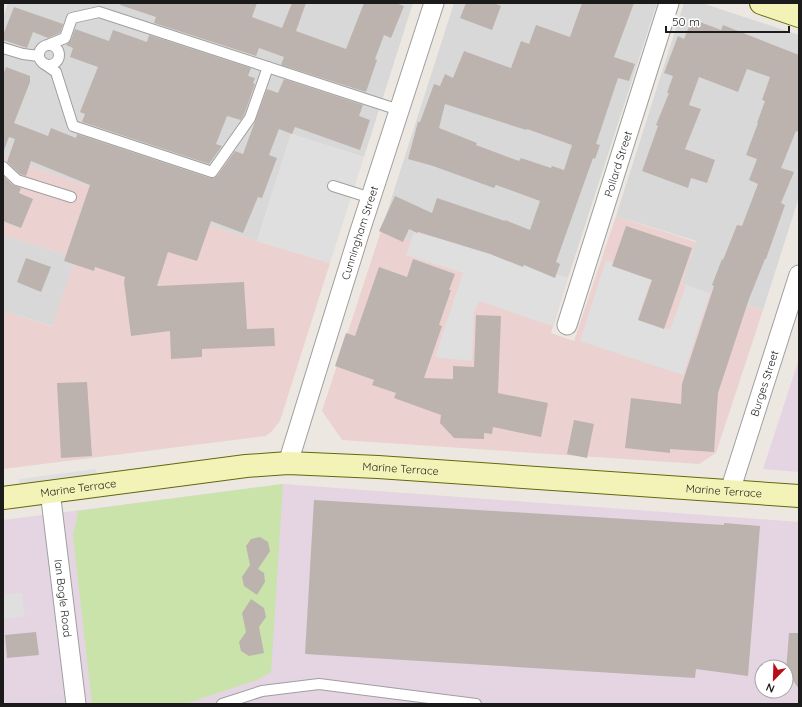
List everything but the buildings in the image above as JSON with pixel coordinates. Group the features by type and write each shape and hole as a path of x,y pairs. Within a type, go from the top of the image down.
{"main road":[{"path":"761,3 799,16"},
{"name":"Marine Terrace","path":"3,498 246,466 288,463 378,467 799,496"}],"street":[{"name":"Cunningham Street","path":"288,463 434,3"},
{"name":"Pollard Street","path":"567,324 669,3"},
{"name":"Burges Street","path":"730,491 799,275"},
{"name":"Ian Bogle Road","path":"50,492 76,704"}],"lane":[{"path":"41,60 42,47 65,38 72,18 99,12 399,110"},
{"path":"3,48 41,60 48,65 52,65 59,58 60,53 58,49 50,44"},
{"path":"41,60 56,72 73,126 212,172 250,118 268,67"},
{"path":"3,166 17,180 71,197"},
{"path":"333,186 371,198"},
{"path":"222,704 262,691 319,684 476,704"}],"shaded area":[{"path":"8,3 413,3 364,157 291,134 257,241 148,205 75,259 53,326 3,311 3,235 69,256 91,187 3,157 3,18"},
{"path":"454,3 657,3 568,278 416,228 411,240 381,231"},
{"path":"684,3 702,3 799,35 799,197 763,310 682,284 696,241 616,216"},
{"path":"291,134 364,157 330,263 257,241"},
{"path":"3,157 91,187 69,256 3,235"},
{"path":"148,205 257,241 330,263 280,421 266,436 3,469 3,311 52,326 75,259"},
{"path":"616,216 696,242 682,284 763,310 716,453 699,464 342,440 322,411 381,231 411,240 416,227 568,278 551,333 574,341"},
{"path":"416,227 568,278 552,326 479,301 474,312 472,361 435,357 463,273 406,255"},
{"path":"606,260 652,277 638,318 670,330 686,285 710,294 683,375 580,341"},
{"path":"798,362 799,472 763,469"},
{"path":"96,469 97,475 20,485 19,479"},
{"path":"283,484 799,522 799,704 3,704 3,520"},
{"path":"22,593 25,617 3,619 3,595"}],"green space":[{"path":"283,484 271,672 257,680 185,704 92,704 73,536 78,511"}]}
